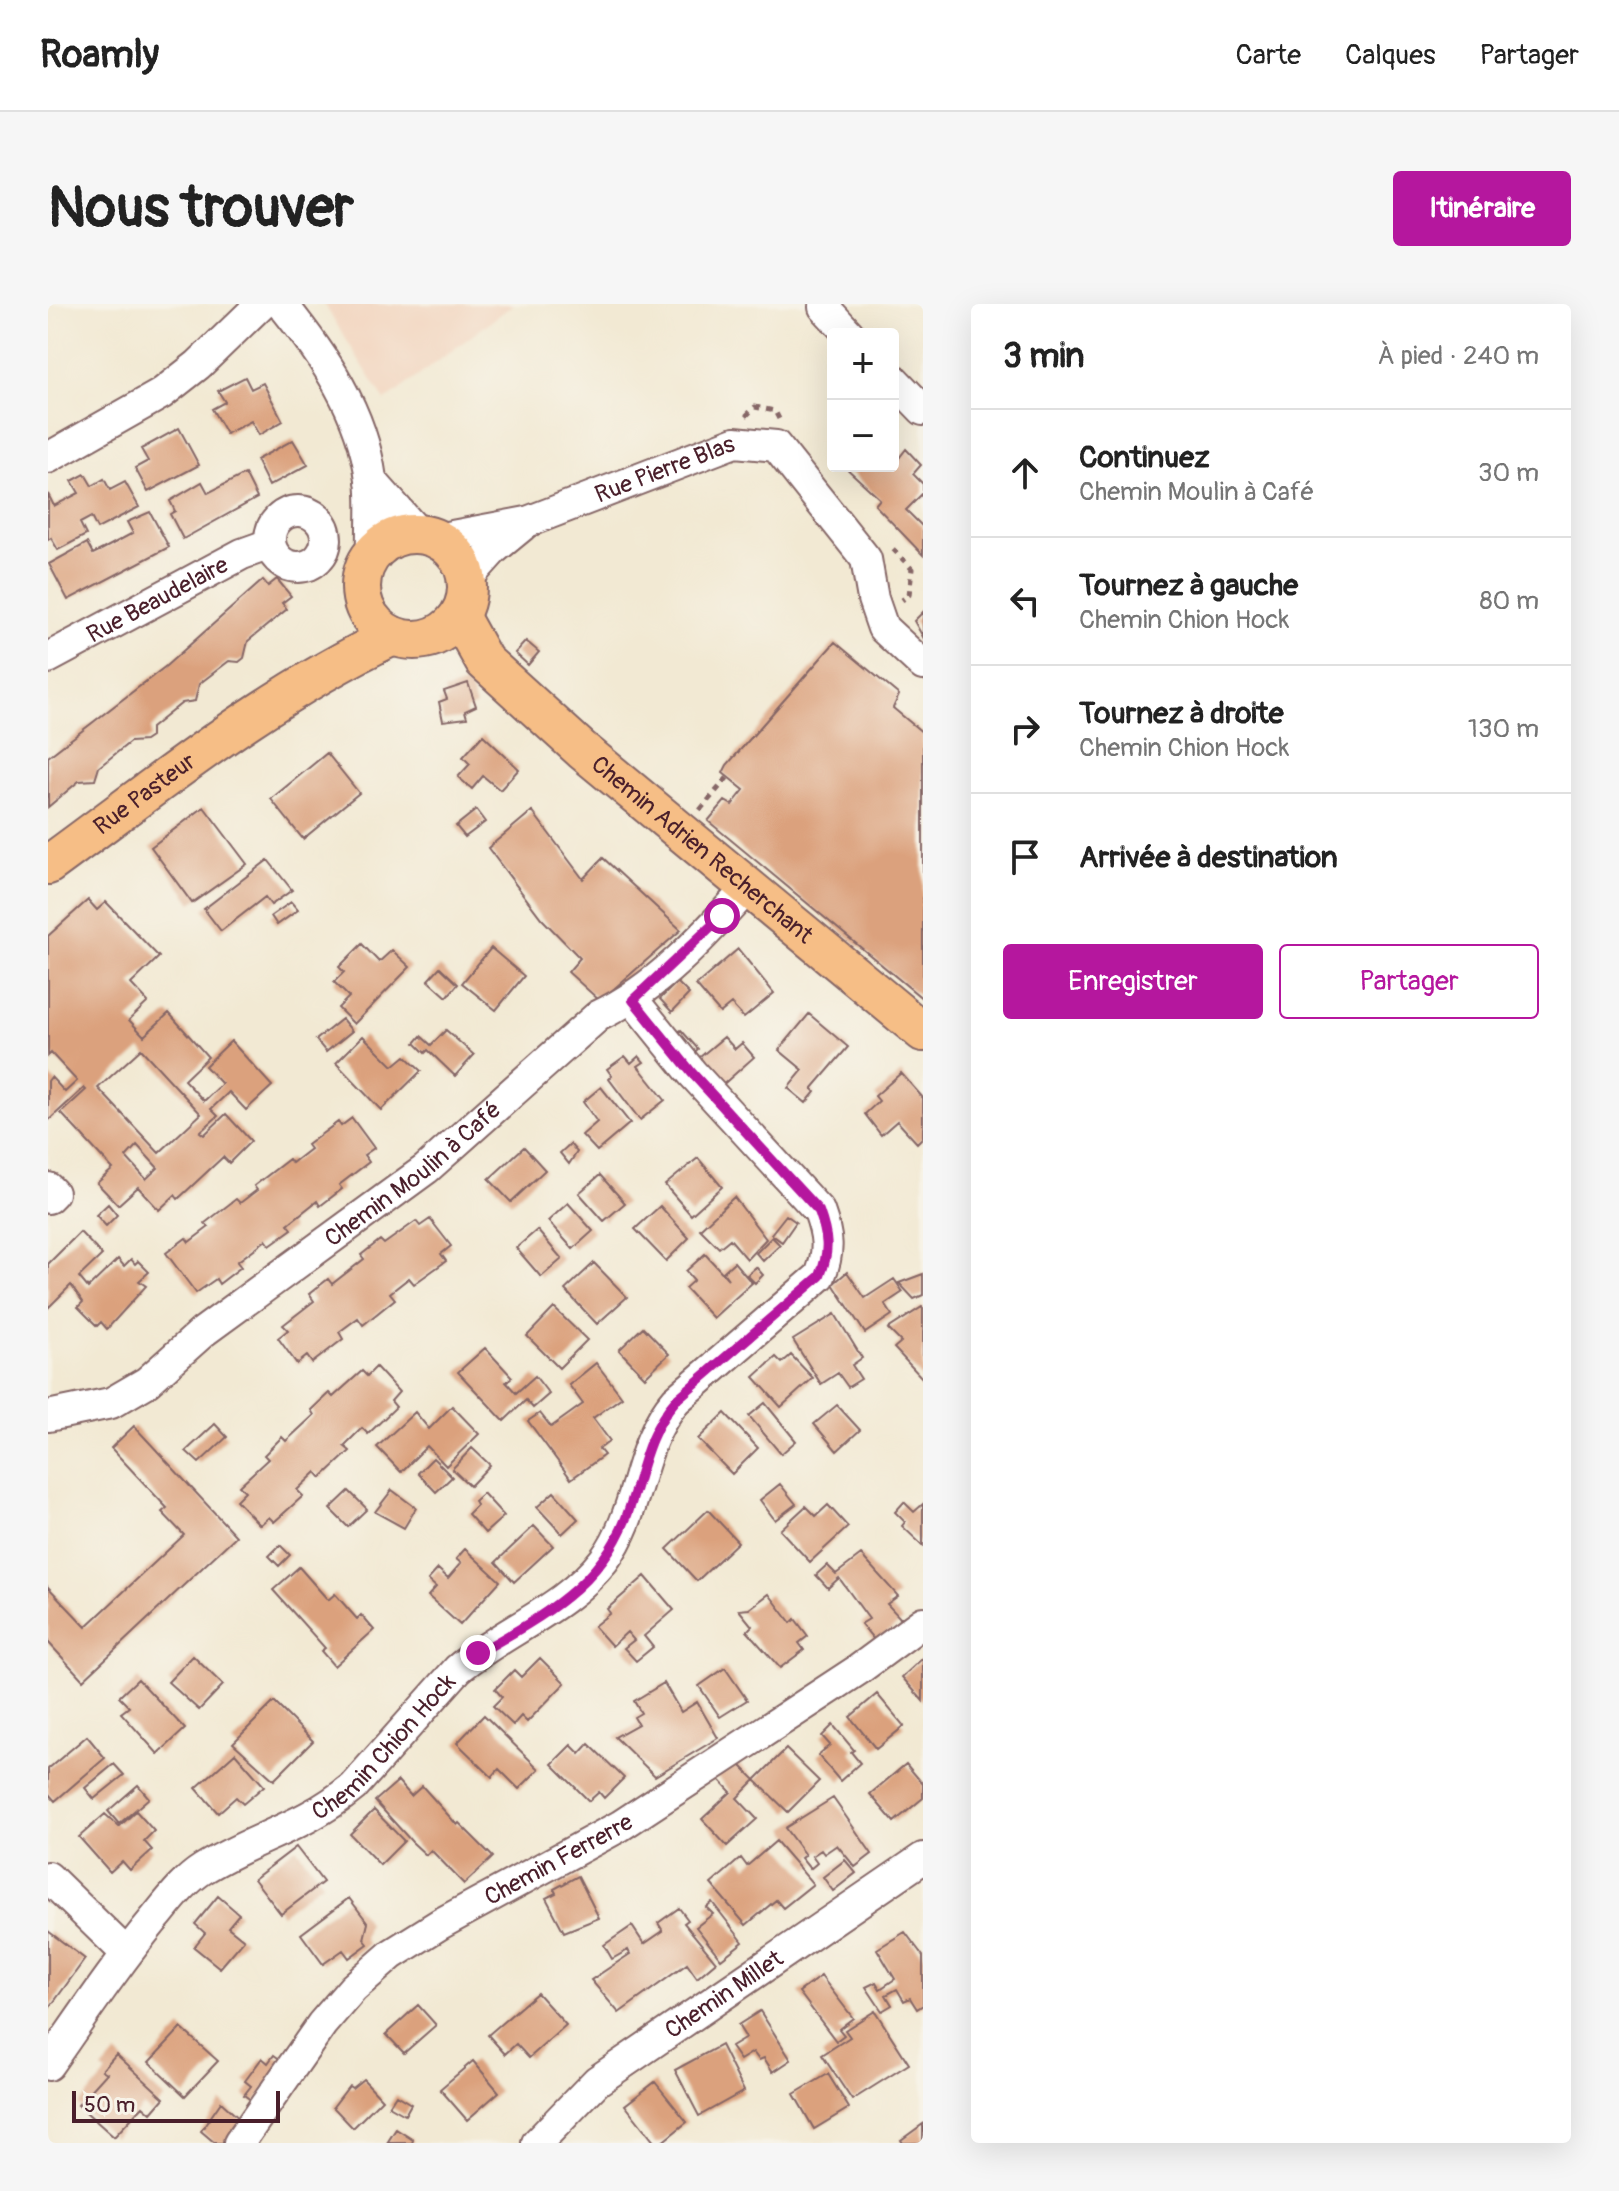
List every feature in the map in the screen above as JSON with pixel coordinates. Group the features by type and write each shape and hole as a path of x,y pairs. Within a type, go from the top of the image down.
{"main road":[{"path":"402,535 428,536 456,555 467,579 468,592 446,626 416,640 393,636 370,618 364,604 361,587 372,554 402,535"},
{"name":"Rue Pasteur","path":"241,724 330,643 364,604"},
{"name":"Chemin Adrien Recherchant","path":"446,626 472,645 484,661 582,750 923,1032"},
{"name":"Rue Pasteur","path":"48,865 241,724 342,660 393,636"}],"street":[{"path":"48,458 161,394 198,365 261,304"},
{"path":"282,304 320,351 353,411 371,480 372,554"},
{"path":"824,307 843,328"},
{"path":"899,385 923,410"},
{"name":"Rue Pierre Blas","path":"428,536 527,522 726,445 751,441 776,446 866,559 873,599 883,628 923,665"},
{"path":"371,480 428,536"},
{"name":"Rue Pierre Blas","path":"467,579 494,549 527,522"},
{"name":"Rue Beaudelaire","path":"48,658 242,554 270,544"},
{"name":"Chemin Moulin à Café","path":"48,1416 111,1403 147,1382 203,1332 426,1169 598,1016 633,1000 709,930 749,886"},
{"name":"Chemin Chion Hock","path":"48,2065 126,1953 182,1885 202,1869 292,1828 333,1804 353,1787 458,1669 478,1653 572,1595 605,1559 617,1538 659,1419 676,1400 820,1276 829,1255 828,1234 819,1211 692,1073 633,1000"},
{"path":"48,1188 53,1193 48,1198"},
{"name":"Chemin Ferrerre","path":"239,2143 322,2024 353,1988 392,1954 440,1924 620,1826 858,1670 923,1622"},
{"name":"Chemin Millet","path":"537,2143 597,2081 923,1858"},
{"path":"48,1877 126,1953"}],"path":[{"path":"681,832 728,777"}],"shaded area":[{"path":"324,304 514,304 385,401"}],"building":[{"path":"245,377 251,389 263,383 283,421 259,435 251,421 226,434 212,409 225,402 218,391"},
{"path":"179,428 199,465 148,492 135,468 148,461 141,449"},
{"path":"293,440 308,465 269,486 256,460"},
{"path":"906,449 921,465 913,474 923,484 923,493 906,510 923,527 923,555 875,505 880,499 851,472 899,472 899,458"},
{"path":"85,474 92,486 104,479 110,490 125,482 139,507 97,529 91,517 80,523 86,535 58,550 51,538 48,540 48,494 54,506 79,493 72,481"},
{"path":"245,474 257,498 183,539 170,514 175,511 170,501 202,482 208,493"},
{"path":"150,512 169,547 68,600 49,564 87,543 93,554 103,549 133,533 127,522"},
{"path":"277,579 291,596 282,603 287,609 248,641 244,658 239,662 229,661 199,684 195,701 182,703 151,728 151,737 145,741 130,742 99,767 95,780 79,781 48,807 48,757 166,666 263,580 268,586"},
{"path":"923,612 923,637 914,621"},
{"path":"526,641 539,652 528,665 515,653"},
{"path":"835,642 899,695 893,708 923,733 923,999 708,821 725,801 732,805 744,790 723,773 727,765"},
{"path":"468,683 476,706 465,711 467,718 443,721 439,702 447,699 444,691"},
{"path":"483,735 519,769 500,790 483,776 472,789 458,777 470,764 463,757"},
{"path":"327,753 359,793 303,839 271,799"},
{"path":"204,807 247,864 192,903 151,847"},
{"path":"476,810 485,822 465,837 456,826"},
{"path":"532,811 583,879 603,858 681,930 600,1001 568,972 580,958 541,918 488,848"},
{"path":"268,860 292,890 271,905 265,897 221,931 204,909"},
{"path":"88,900 97,910 106,902 159,957 131,984 148,1002 129,1020 144,1036 169,1013 208,1057 184,1080 204,1101 222,1084 205,1066 231,1041 272,1086 246,1110 229,1092 211,1109 218,1116 200,1132 204,1135 226,1114 251,1141 229,1163 223,1157 178,1199 175,1195 159,1210 138,1187 118,1205 97,1183 113,1169 61,1113 86,1090 84,1088 48,1121 48,1081 51,1077 65,1092 77,1081 51,1053 48,1056 48,936","holes":["141,1049 201,1114 159,1153 98,1088","137,1145 158,1168 146,1179 126,1157"]},
{"path":"291,902 298,910 277,925 271,916"},
{"path":"362,944 379,962 392,950 410,967 354,1024 338,1008 349,997 334,982 344,972 339,967"},
{"path":"491,948 524,976 496,1010 462,983"},
{"path":"738,949 774,993 744,1018 731,1004 720,1013 696,985"},
{"path":"440,967 458,984 447,997 428,980"},
{"path":"677,982 689,994 672,1012 660,999"},
{"path":"809,1014 848,1047 812,1089 815,1092 806,1103 788,1088 803,1070 779,1050"},
{"path":"342,1019 352,1031 326,1052 316,1040"},
{"path":"446,1030 474,1055 455,1076 428,1050 425,1053 415,1043 421,1036 431,1045"},
{"path":"681,1030 698,1049 689,1057 672,1036"},
{"path":"363,1036 393,1066 405,1056 421,1071 381,1110 336,1063"},
{"path":"724,1037 735,1049 742,1043 754,1057 719,1088 694,1062"},
{"path":"625,1056 631,1063 639,1056 644,1062 638,1066 665,1100 640,1120 609,1079 612,1076 607,1069"},
{"path":"901,1073 923,1098 923,1137 917,1143 897,1121 881,1135 865,1114 879,1101 875,1096"},
{"path":"601,1087 630,1123 597,1151 582,1135 597,1122 583,1102"},
{"path":"352,1118 374,1148 364,1155 369,1162 339,1185 342,1189 320,1206 317,1201 288,1224 292,1229 270,1245 266,1240 237,1262 241,1267 219,1284 216,1279 196,1293 166,1253 186,1238 189,1242 209,1227 205,1223 236,1199 240,1203 257,1190 254,1186 289,1159 292,1163 310,1149 307,1145 338,1122 341,1126"},
{"path":"570,1144 577,1152 569,1164 560,1153"},
{"path":"524,1147 545,1170 511,1202 489,1179"},
{"path":"698,1158 722,1187 691,1215 665,1185"},
{"path":"600,1175 625,1203 604,1221 579,1193"},
{"path":"734,1197 766,1239 747,1259 730,1239 719,1248 700,1229"},
{"path":"568,1203 593,1231 573,1249 548,1221"},
{"path":"108,1204 117,1215 106,1226 96,1215"},
{"path":"660,1206 689,1238 666,1261 635,1229"},
{"path":"786,1215 796,1222 782,1242 771,1234"},
{"path":"430,1219 451,1246 441,1254 446,1261 414,1284 409,1278 390,1293 395,1299 363,1325 358,1318 339,1332 343,1339 312,1363 307,1356 297,1364 278,1338 288,1330 283,1325 314,1301 309,1294 328,1279 332,1284 364,1259 361,1255 380,1240 384,1244 416,1221 420,1226"},
{"path":"537,1230 562,1259 541,1277 516,1248"},
{"path":"80,1232 102,1255 79,1277 88,1288 118,1259 124,1266 131,1259 135,1264 138,1261 149,1272 139,1281 146,1286 107,1329 101,1322 97,1326 78,1307 83,1302 71,1285 48,1308 48,1264"},
{"path":"772,1237 780,1245 763,1261 756,1253"},
{"path":"705,1254 728,1279 723,1272 734,1262 752,1283 713,1318 685,1288 694,1280 686,1271"},
{"path":"594,1263 627,1297 597,1324 565,1290"},
{"path":"756,1267 763,1275 755,1283 747,1275"},
{"path":"847,1272 865,1298 894,1279 903,1292 885,1304 892,1315 865,1333 833,1284"},
{"path":"923,1274 923,1295 914,1299 899,1283"},
{"path":"922,1307 923,1379 894,1348 901,1342 888,1329"},
{"path":"554,1308 587,1340 559,1368 527,1336"},
{"path":"835,1314 862,1358 852,1365 861,1379 848,1387 838,1373 821,1384 793,1340"},
{"path":"643,1327 669,1354 645,1377 619,1350"},
{"path":"485,1348 512,1377 506,1382 516,1393 535,1376 549,1394 533,1408 526,1400 504,1421 458,1372"},
{"path":"791,1355 813,1378 781,1407 754,1377 776,1357 782,1363"},
{"path":"596,1363 622,1397 593,1418 610,1441 599,1449 604,1455 571,1479 528,1421 540,1413 551,1427 583,1404 569,1385"},
{"path":"376,1367 399,1392 391,1401 396,1407 368,1434 362,1428 344,1446 350,1451 321,1478 316,1472 297,1490 303,1496 274,1522 269,1517 260,1525 236,1500 245,1491 239,1486 268,1459 264,1455 282,1437 286,1441 314,1415 311,1410 329,1393 333,1397 362,1371 367,1376"},
{"path":"765,1403 796,1441 781,1454 749,1416"},
{"path":"837,1405 860,1430 837,1451 814,1424"},
{"path":"452,1406 479,1434 446,1466 427,1446 401,1472 377,1447 415,1412 429,1429"},
{"path":"725,1413 758,1448 732,1474 698,1439"},
{"path":"215,1424 227,1437 199,1463 186,1451"},
{"path":"134,1426 236,1536 83,1680 48,1642 48,1587 86,1627 184,1535 162,1512 167,1508 111,1448"},
{"path":"472,1448 490,1465 470,1486 452,1469"},
{"path":"433,1458 452,1477 436,1492 418,1473"},
{"path":"780,1484 796,1504 775,1520 760,1500"},
{"path":"392,1490 416,1508 404,1528 375,1512"},
{"path":"349,1491 367,1509 348,1527 330,1509"},
{"path":"554,1492 578,1519 562,1534 537,1507"},
{"path":"483,1493 504,1516 485,1533 468,1514 477,1505 474,1501"},
{"path":"904,1502 914,1512 923,1504 923,1546 902,1526 905,1522 895,1512"},
{"path":"828,1505 848,1527 810,1562 780,1530 806,1506 816,1516"},
{"path":"708,1510 738,1542 697,1581 667,1549"},
{"path":"534,1526 553,1546 514,1582 496,1562"},
{"path":"280,1545 290,1555 279,1566 269,1556"},
{"path":"465,1549 500,1581 460,1625 428,1596 436,1587 428,1580 438,1569 448,1578 461,1563 456,1559"},
{"path":"861,1555 898,1596 887,1604 903,1621 875,1641 861,1624 869,1619 839,1578 828,1588 816,1575 827,1565 836,1574"},
{"path":"299,1567 328,1600 335,1594 357,1619 361,1615 374,1630 334,1666 321,1651 325,1648 273,1590"},
{"path":"645,1576 674,1610 644,1636 653,1647 636,1661 624,1648 634,1640 627,1632 612,1646 594,1626 610,1613 607,1609"},
{"path":"769,1594 791,1623 795,1619 808,1636 799,1643 804,1650 780,1668 747,1631 752,1626 739,1610 749,1609"},
{"path":"193,1656 223,1685 199,1710 168,1682"},
{"path":"540,1658 565,1683 527,1722 521,1716 513,1725 493,1706 502,1697 495,1689 514,1670 521,1677"},
{"path":"923,1658 923,1701 902,1677"},
{"path":"725,1668 747,1700 720,1717 699,1686"},
{"path":"138,1679 185,1729 158,1754 121,1713 129,1707 119,1697"},
{"path":"664,1683 681,1712 697,1702 718,1738 655,1776 615,1737 638,1724 634,1717 641,1713 634,1701"},
{"path":"877,1694 904,1726 876,1749 850,1717"},
{"path":"274,1702 313,1741 274,1780 233,1743"},
{"path":"484,1715 539,1769 519,1789 499,1769 492,1777 457,1743"},
{"path":"833,1725 854,1750 851,1752 860,1763 840,1781 818,1755 830,1745 822,1736"},
{"path":"87,1736 105,1758 55,1801 48,1793 48,1769"},
{"path":"589,1744 624,1778 604,1798 599,1792 589,1801 552,1764 571,1745 580,1754"},
{"path":"786,1749 819,1781 788,1812 755,1780"},
{"path":"235,1753 264,1786 243,1804 236,1797 218,1813 196,1788"},
{"path":"736,1761 755,1780 737,1798 757,1819 727,1846 702,1819 731,1792 715,1775"},
{"path":"114,1764 124,1775 94,1799 85,1788"},
{"path":"906,1764 923,1784 923,1798 894,1822 870,1794"},
{"path":"398,1781 411,1796 422,1786 457,1825 459,1823 493,1857 464,1884 431,1850 426,1855 412,1842 375,1801"},
{"path":"138,1785 149,1798 119,1824 108,1811"},
{"path":"833,1798 872,1854 855,1867 837,1845 824,1854 821,1850 812,1856 817,1863 810,1869 801,1858 805,1855 785,1828"},
{"path":"374,1810 404,1841 380,1865 350,1834"},
{"path":"136,1811 154,1831 144,1841 152,1850 130,1870 122,1861 110,1872 79,1837 105,1814 119,1827"},
{"path":"776,1841 813,1884 783,1908 776,1900 746,1925 711,1884 741,1858 747,1866"},
{"path":"296,1847 323,1882 281,1914 254,1879"},
{"path":"845,1860 856,1873 833,1891 823,1877"},
{"path":"578,1876 599,1918 564,1932 546,1898 556,1893 554,1889"},
{"path":"218,1896 239,1914 228,1927 244,1940 220,1968 194,1947 205,1933 195,1924"},
{"path":"349,1898 368,1923 364,1939 368,1944 349,1958 343,1950 323,1964 301,1934"},
{"path":"712,1902 743,1942 721,1959 696,1927 713,1914 706,1907"},
{"path":"679,1908 688,1920 684,1923 716,1962 697,1978 687,1964 619,2013 591,1980 630,1954 628,1950 612,1959 604,1945 632,1926 644,1944 663,1931 658,1923"},
{"path":"48,1931 85,1959 48,2010"},
{"path":"905,1932 923,1956 923,2005 917,2009 910,1998 904,2001 897,1989 886,1995 892,2005 882,2011 866,1987 876,1982 880,1989 895,1979 877,1949"},
{"path":"821,1976 853,2018 839,2029 844,2035 836,2041 799,1992"},
{"path":"537,1993 566,2025 529,2058 516,2044 505,2054 488,2035"},
{"path":"418,2005 436,2025 404,2053 386,2034"},
{"path":"760,2011 791,2060 773,2072 764,2058 759,2060 753,2052 740,2060 731,2047 746,2038 738,2025"},
{"path":"875,2011 909,2064 852,2100 822,2055 850,2037 845,2030"},
{"path":"181,2028 218,2061 185,2096 149,2062"},
{"path":"721,2045 744,2091 699,2116 675,2070"},
{"path":"116,2054 164,2098 151,2113 143,2106 114,2137 78,2105 107,2073 102,2070"},
{"path":"274,2055 285,2063 255,2103 244,2095 251,2086 245,2081 262,2058 268,2063"},
{"path":"473,2061 499,2092 467,2120 440,2089"},
{"path":"828,2074 849,2108 814,2129 794,2094"},
{"path":"363,2079 382,2099 353,2128 333,2107 349,2086 352,2088"},
{"path":"655,2082 687,2122 661,2143 655,2143 625,2105"},
{"path":"396,2095 411,2104 405,2115 389,2106"},
{"path":"221,2102 242,2121 225,2143 215,2143 201,2131"},
{"path":"923,2124 923,2143 903,2143 901,2140"},
{"path":"396,2129 413,2140 412,2143 387,2143"}],"route":[{"path":"478,1653 572,1595 605,1559 626,1518 650,1438 659,1419 676,1400 820,1276 829,1255 828,1234 819,1211 692,1073 633,1000 722,916"}]}
